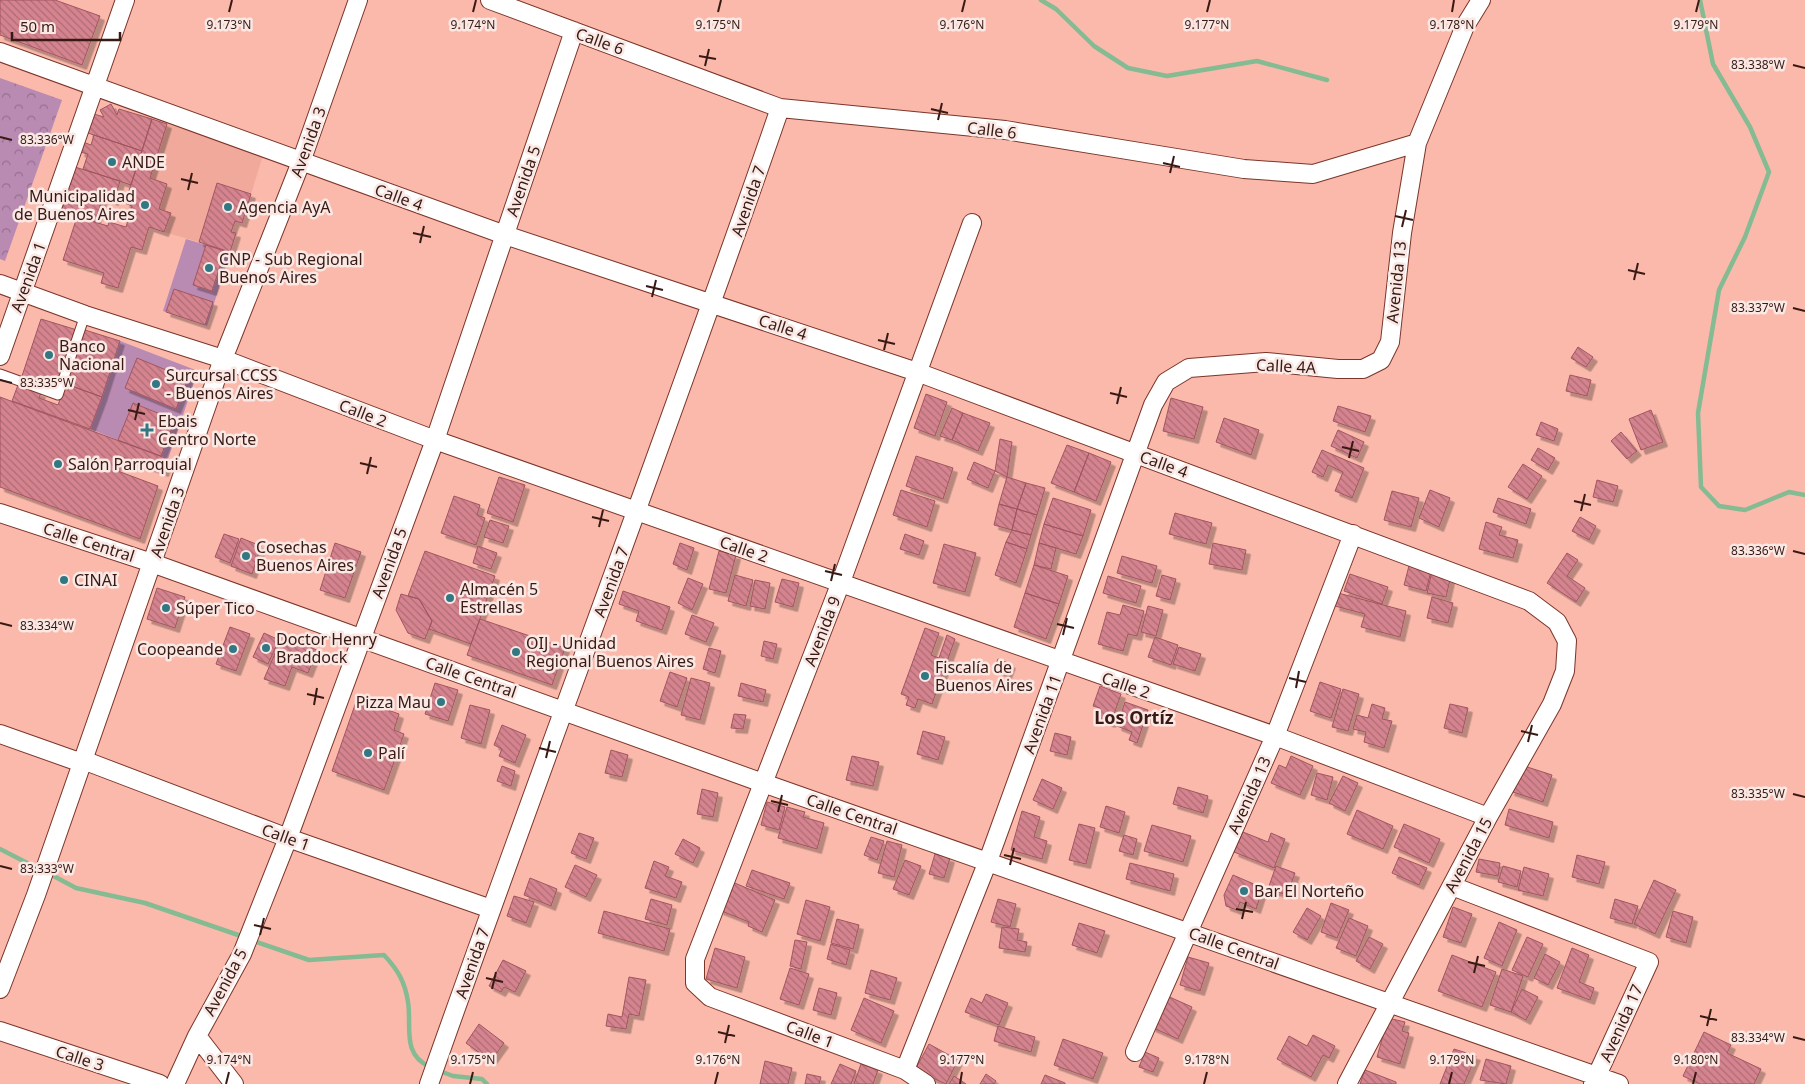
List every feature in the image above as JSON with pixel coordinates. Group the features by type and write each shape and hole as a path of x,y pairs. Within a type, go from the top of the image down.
{"street":[{"name":"Avenida 1","path":"0,356 96,88 125,0"},
{"name":"Avenida 3","path":"0,989 49,860 224,359 301,162 358,0"},
{"name":"Calle 6","path":"490,0 780,108 1005,130 1244,169 1313,174 1417,143"},
{"name":"Avenida 13","path":"1380,360 1390,342 1402,233 1417,143 1465,26 1481,0"},
{"name":"Avenida 5","path":"175,1084 197,1036 242,954 288,838 435,440 574,31"},
{"name":"Calle 4","path":"0,52 505,235 917,372 1529,601 1557,622"},
{"name":"Avenida 7","path":"430,1084 491,909 713,303 780,108"},
{"name":"Avenida 9","path":"695,982 695,959 841,582 972,223"},
{"name":"Calle 2","path":"0,284 85,315 224,359 435,440 841,582 1060,662 1275,736 1488,817"},
{"name":"Calle 4A","path":"1189,368 1266,362 1338,369 1363,369 1380,360"},
{"name":"Avenida 11","path":"905,1070 988,861 1137,454 1153,405 1166,382 1189,368"},
{"name":"Calle Central","path":"0,513 152,563 764,783 1390,1003 1595,1080 1619,1084"},
{"name":"Avenida 13","path":"1135,1052 1275,736 1353,534"},
{"name":"Avenida 15","path":"1347,1084 1488,817 1552,704 1565,671 1567,641 1557,622"},
{"name":"Calle 1","path":"0,734 491,909"},
{"name":"Avenida 17","path":"1452,886 1648,962 1595,1080"},
{"name":"Calle 1","path":"695,982 710,996 905,1070 926,1084"},
{"name":"Calle 3","path":"0,1031 160,1084"},
{"path":"197,1036 234,1084"}],"lane":[{"path":"0,374 58,395 85,315"}],"shaded area":[{"path":"167,124 263,155 251,194 217,184 199,242 164,232 170,213 159,209 167,184 150,178"}],"green space":[{"path":"0,78 62,100 5,261 0,259"},
{"path":"186,239 206,245 193,285 212,291 225,251 230,252 207,326 205,325 212,302 174,289 166,312 163,311"},
{"path":"120,341 198,371 168,459 161,456 175,420 134,403 118,440 90,429"}],"building":[{"path":"0,0 55,0 100,16 82,65 0,35"},
{"path":"111,104 117,115 119,109 152,119 142,151 88,133 94,114 104,117 100,110"},
{"name":"Municipalidad de Buenos Aires","path":"152,119 167,124 150,178 167,184 159,209 171,213 164,232 149,227 142,250 131,247 118,288 101,283 104,273 63,260 77,217 108,226 109,222 126,227 132,206 125,203"},
{"name":"ANDE","path":"94,135 142,151 131,185 83,169 88,154 80,152 83,142 91,145"},
{"path":"75,167 120,181 114,201 103,197 95,222 61,211"},
{"name":"Agencia AyA","path":"217,183 251,194 242,223 235,221 231,232 236,233 230,252 199,242"},
{"name":"CNP - Sub Regional Buenos Aires","path":"206,245 225,251 212,291 193,285"},
{"path":"174,289 213,302 205,325 166,312"},
{"name":"Banco Nacional","path":"41,319 77,330 56,392 21,379"},
{"path":"85,330 120,341 102,397 66,384"},
{"path":"1578,347 1593,357 1586,367 1571,358"},
{"name":"Surcursal CCSS - Buenos Aires","path":"137,358 188,379 176,409 125,388"},
{"path":"1570,375 1591,380 1587,396 1566,391"},
{"path":"66,384 102,397 90,429 12,401 18,385 41,393 39,398 58,405"},
{"path":"926,394 947,402 935,436 914,428"},
{"name":"Salón Parroquial","path":"0,397 168,459 164,472 120,456 115,470 158,486 140,539 0,487"},
{"path":"1171,398 1203,407 1194,439 1163,431"},
{"name":"Ebais Centro Norte","path":"133,403 175,420 161,456 118,440"},
{"path":"1338,406 1371,416 1365,432 1333,421"},
{"path":"952,408 963,413 952,440 940,436"},
{"path":"1651,410 1663,442 1641,450 1629,419"},
{"path":"963,413 990,423 978,451 952,440"},
{"path":"1224,418 1259,430 1251,455 1216,442"},
{"path":"1541,422 1558,429 1554,441 1536,435"},
{"path":"1338,430 1364,442 1357,458 1331,446"},
{"path":"1621,432 1637,451 1627,459 1611,441"},
{"path":"1000,439 1012,442 1007,477 995,471"},
{"path":"1067,445 1089,453 1074,492 1051,483"},
{"path":"1538,448 1555,458 1548,470 1531,460"},
{"path":"1322,450 1364,468 1352,498 1335,491 1343,472 1328,465 1323,477 1312,472"},
{"path":"1089,453 1111,462 1096,501 1074,492"},
{"path":"916,456 953,468 943,499 906,486"},
{"path":"974,462 995,471 988,488 967,479"},
{"path":"1523,464 1542,476 1527,499 1508,487"},
{"path":"499,477 525,485 513,522 487,513"},
{"path":"1007,477 1026,483 1017,509 999,504"},
{"path":"1597,480 1618,486 1613,502 1593,497"},
{"path":"1026,483 1045,488 1037,515 1017,509"},
{"path":"901,490 935,501 927,527 893,515"},
{"path":"1430,490 1450,498 1439,527 1419,518"},
{"path":"1392,491 1419,498 1411,527 1384,520"},
{"path":"454,496 480,505 477,515 485,518 476,545 441,533"},
{"path":"1053,498 1091,510 1083,536 1044,524"},
{"path":"1498,498 1531,509 1526,524 1493,512"},
{"path":"999,504 1017,509 1012,530 994,525"},
{"path":"1017,509 1037,515 1031,535 1012,530"},
{"path":"1175,513 1212,523 1206,544 1169,534"},
{"path":"1580,517 1596,526 1589,540 1572,531"},
{"path":"490,520 509,526 503,543 484,537"},
{"path":"1486,522 1502,527 1499,535 1518,540 1513,558 1479,549"},
{"path":"1044,524 1083,536 1076,554 1039,543"},
{"path":"1012,530 1031,535 1027,549 1006,542"},
{"path":"224,534 239,539 230,563 215,557"},
{"path":"905,534 924,541 919,555 900,549"},
{"name":"Cosechas Buenos Aires","path":"241,538 261,546 252,574 231,566"},
{"path":"1006,542 1027,549 1016,583 995,575"},
{"path":"335,543 361,552 345,598 320,590"},
{"path":"680,543 694,548 687,570 673,564"},
{"path":"1039,543 1056,548 1051,569 1034,565"},
{"path":"1213,543 1246,550 1242,570 1209,564"},
{"path":"944,544 976,553 965,592 933,583"},
{"path":"478,546 497,553 491,569 473,563"},
{"name":"Almacén 5 Estrellas","path":"425,551 495,576 471,644 429,629 432,621 419,599 408,596"},
{"path":"719,551 736,555 726,593 709,589"},
{"path":"1567,553 1578,560 1567,576 1585,588 1576,602 1547,583"},
{"path":"1122,556 1157,566 1152,583 1117,573"},
{"path":"1410,562 1432,567 1426,591 1404,585"},
{"path":"1034,565 1068,576 1059,604 1025,593"},
{"path":"1432,571 1451,575 1446,597 1427,593"},
{"path":"1350,574 1388,587 1382,604 1344,591"},
{"path":"735,575 753,580 746,606 728,601"},
{"path":"1162,575 1176,579 1170,600 1156,596"},
{"path":"1108,576 1141,586 1136,603 1103,593"},
{"path":"688,578 703,584 692,610 678,603"},
{"path":"782,579 799,583 793,607 775,602"},
{"path":"755,580 770,583 765,609 750,606"},
{"name":"Súper Tico","path":"157,588 185,597 175,628 147,619"},
{"path":"623,591 670,607 662,630 636,621 639,611 619,604"},
{"path":"1025,593 1059,604 1046,639 1014,627"},
{"path":"1338,593 1406,611 1400,637 1361,627 1365,614 1335,606"},
{"path":"401,594 419,599 432,621 425,639 408,633 396,610"},
{"path":"1432,597 1453,603 1448,623 1427,618"},
{"path":"1123,605 1144,611 1137,636 1128,634 1123,651 1098,644 1107,612 1120,615"},
{"path":"1148,606 1163,610 1156,636 1141,632"},
{"path":"692,615 714,623 706,642 685,634"},
{"name":"OIJ - Unidad Regional Buenos Aires","path":"480,619 565,648 552,685 467,655"},
{"name":"Coopeande","path":"230,627 250,634 236,671 216,664"},
{"name":"Fiscalía de Buenos Aires","path":"925,628 939,633 931,655 939,658 947,635 955,639 932,704 918,699 915,708 906,705 909,697 901,694"},
{"name":"Doctor Henry Braddock","path":"264,633 279,640 268,664 253,657"},
{"path":"282,637 317,650 308,673 292,667 285,686 264,679"},
{"path":"1155,637 1178,645 1171,665 1148,657"},
{"path":"764,641 777,644 773,659 761,656"},
{"path":"1179,647 1201,654 1195,671 1173,664"},
{"path":"709,648 721,651 715,673 703,669"},
{"path":"998,659 1011,664 1007,674 994,669"},
{"path":"670,672 687,678 677,707 660,701"},
{"path":"691,678 710,683 700,720 681,715"},
{"path":"1320,682 1341,689 1331,718 1310,711"},
{"name":"Pizza Mau","path":"435,683 458,690 448,721 425,714"},
{"path":"741,683 766,690 763,702 738,696"},
{"path":"1100,686 1121,694 1111,723 1097,718 1100,708 1093,706"},
{"path":"1343,689 1359,694 1348,731 1332,727"},
{"name":"Palí","path":"357,699 399,714 394,730 404,734 384,790 332,771"},
{"path":"1125,702 1148,710 1137,743 1129,740 1132,732 1117,726"},
{"path":"1372,704 1385,708 1382,719 1392,721 1384,748 1364,742 1366,732 1353,729 1357,715 1368,718"},
{"path":"1450,704 1468,708 1462,733 1444,728"},
{"path":"470,705 490,710 481,744 461,738"},
{"path":"734,714 746,715 743,729 731,728"},
{"path":"502,725 526,735 515,763 499,756 502,749 494,745"},
{"path":"923,731 945,737 938,760 917,754"},
{"path":"1055,733 1071,737 1067,755 1050,751"},
{"path":"611,750 628,755 622,777 605,773"},
{"path":"852,756 879,762 873,786 846,780"},
{"path":"1291,756 1313,766 1300,795 1271,783 1279,765 1286,768"},
{"path":"1518,764 1552,775 1543,802 1510,791"},
{"path":"502,766 515,771 511,786 497,781"},
{"path":"1317,773 1333,777 1327,800 1311,795"},
{"path":"1343,776 1358,783 1345,811 1329,803"},
{"path":"1042,779 1062,788 1053,809 1033,800"},
{"path":"1178,787 1208,796 1203,813 1173,804"},
{"path":"702,789 718,793 713,817 697,814"},
{"path":"767,802 785,807 779,830 761,825"},
{"path":"1106,806 1125,812 1119,833 1100,827"},
{"path":"787,807 805,812 803,817 824,823 817,849 778,838"},
{"path":"1509,809 1553,822 1549,838 1505,825"},
{"path":"1357,810 1393,826 1383,849 1347,834"},
{"path":"1022,811 1040,817 1034,837 1047,841 1042,859 1011,850"},
{"path":"1079,824 1095,828 1086,864 1069,860"},
{"path":"1404,824 1440,839 1429,863 1394,847"},
{"path":"1152,825 1191,836 1183,862 1144,851"},
{"path":"1243,832 1268,842 1271,833 1285,839 1274,868 1234,852"},
{"path":"579,833 594,838 586,859 571,853"},
{"path":"1124,835 1137,839 1133,855 1119,851"},
{"path":"871,837 884,841 877,860 864,855"},
{"path":"683,839 700,848 693,863 675,854"},
{"path":"887,841 902,845 894,877 878,873"},
{"path":"935,854 950,858 944,878 929,874"},
{"path":"1577,855 1605,862 1599,884 1572,877"},
{"path":"1399,857 1427,868 1419,885 1392,873"},
{"path":"1479,859 1500,863 1498,876 1476,872"},
{"path":"905,860 921,866 909,895 893,889"},
{"path":"654,861 669,867 665,876 682,882 676,898 645,888"},
{"path":"1130,863 1174,874 1170,891 1126,879"},
{"path":"575,865 597,875 586,897 565,887"},
{"path":"1276,866 1295,873 1287,895 1268,889"},
{"path":"1503,866 1521,871 1517,887 1498,882"},
{"path":"1524,867 1549,874 1543,896 1518,890"},
{"path":"752,870 790,883 784,899 746,886"},
{"name":"Bar El Norteño","path":"1233,875 1263,888 1256,909 1240,902 1237,910 1226,906 1224,895"},
{"path":"530,878 557,889 551,906 524,895"},
{"path":"1654,880 1676,890 1655,934 1634,924"},
{"path":"730,881 775,900 762,932 748,926 749,922 719,910"},
{"path":"514,896 534,902 526,923 507,916"},
{"path":"651,899 672,905 667,925 645,919"},
{"path":"998,899 1016,904 1010,927 991,922"},
{"path":"1615,899 1638,906 1632,924 1610,918"},
{"path":"806,900 830,907 820,941 797,934"},
{"path":"1331,903 1349,910 1337,938 1321,932"},
{"path":"1453,907 1472,914 1461,943 1443,937"},
{"path":"1307,908 1321,916 1307,940 1293,932"},
{"path":"604,911 670,929 664,951 598,933"},
{"path":"1673,911 1693,917 1686,943 1666,937"},
{"path":"1349,918 1368,926 1356,956 1336,948"},
{"path":"837,919 859,925 853,949 831,943"},
{"path":"1499,922 1517,930 1502,966 1484,958"},
{"path":"1079,923 1105,931 1097,953 1072,945"},
{"path":"1002,927 1019,929 1017,940 1027,942 1025,952 999,948"},
{"path":"1369,937 1383,944 1370,969 1356,961"},
{"path":"1527,937 1543,944 1528,977 1512,970"},
{"path":"795,940 807,942 801,969 790,966"},
{"path":"831,944 850,950 846,965 827,959"},
{"path":"715,948 745,957 737,988 706,979"},
{"path":"1572,948 1589,955 1579,982 1594,988 1590,1000 1557,988"},
{"path":"1545,954 1560,962 1548,985 1534,978"},
{"path":"1452,955 1496,972 1482,1007 1438,991"},
{"path":"1188,957 1209,963 1200,991 1180,985"},
{"path":"503,960 526,971 515,992 504,987 501,992 489,986"},
{"path":"790,968 809,974 799,1005 780,999"},
{"path":"1502,969 1523,976 1511,1012 1490,1005"},
{"path":"871,970 897,978 890,1000 865,993"},
{"path":"629,977 646,980 639,1016 629,1014 626,1029 606,1026 608,1014 622,1017"},
{"path":"819,988 837,993 831,1015 813,1010"},
{"path":"1522,989 1538,997 1526,1020 1511,1012"},
{"path":"986,994 1008,1003 999,1025 965,1012 971,998 982,1003"},
{"path":"1165,995 1192,1007 1178,1039 1151,1027"},
{"path":"864,998 894,1011 881,1043 851,1030"},
{"path":"1388,1018 1405,1022 1402,1031 1409,1033 1400,1064 1377,1057"},
{"path":"479,1024 504,1043 491,1061 466,1043"},
{"path":"998,1026 1035,1037 1031,1052 994,1041"},
{"path":"1704,1032 1731,1045 1727,1053 1761,1069 1754,1084 1700,1084 1683,1076"},
{"path":"1313,1035 1335,1046 1329,1058 1323,1055 1311,1077 1277,1059 1289,1036 1307,1046"},
{"path":"1063,1039 1103,1053 1093,1079 1054,1065"},
{"path":"929,1044 958,1060 946,1084 915,1070"},
{"path":"1454,1049 1476,1056 1464,1084 1440,1084"},
{"path":"1145,1052 1159,1058 1153,1072 1139,1067"},
{"path":"1486,1059 1511,1066 1506,1084 1480,1080"},
{"path":"765,1061 792,1068 788,1084 760,1084"},
{"path":"840,1064 856,1071 851,1084 831,1084"},
{"path":"861,1064 878,1070 873,1084 854,1084"},
{"path":"1365,1070 1396,1082 1396,1084 1360,1084"},
{"path":"807,1074 821,1077 819,1084 805,1084"},
{"path":"986,1074 996,1081 994,1084 980,1084"},
{"path":"1045,1075 1065,1083 1065,1084 1041,1084"},
{"path":"954,1076 966,1084 949,1084"}],"waterway":[{"path":"1041,0 1056,9 1094,46 1128,68 1167,76 1257,61 1327,80"},
{"path":"1700,0 1713,64 1750,127 1769,172 1745,237 1719,290 1698,413 1701,487 1719,506 1745,510 1789,492 1805,495"},
{"path":"0,849 41,870"},
{"path":"48,873 76,888 145,903 244,937"},
{"path":"251,940 309,960 384,955 397,971 405,988 409,1011 411,1047 415,1055 430,1067"},
{"path":"437,1070 453,1076 482,1079 487,1084"}],"place":[{"name":"ANDE","path":"112,162"},
{"name":"Municipalidad de Buenos Aires","path":"145,205"},
{"name":"Agencia AyA","path":"228,207"},
{"name":"CNP - Sub Regional Buenos Aires","path":"209,268"},
{"name":"Banco Nacional","path":"49,355"},
{"name":"Surcursal CCSS - Buenos Aires","path":"156,384"},
{"name":"Ebais Centro Norte","path":"147,430"},
{"name":"Salón Parroquial","path":"58,464"},
{"name":"Cosechas Buenos Aires","path":"246,556"},
{"name":"CINAI","path":"64,580"},
{"name":"Almacén 5 Estrellas","path":"450,598"},
{"name":"Súper Tico","path":"166,608"},
{"name":"Doctor Henry Braddock","path":"266,648"},
{"name":"Coopeande","path":"233,649"},
{"name":"OIJ - Unidad Regional Buenos Aires","path":"516,652"},
{"name":"Fiscalía de Buenos Aires","path":"925,676"},
{"name":"Pizza Mau","path":"441,702"},
{"name":"Palí","path":"368,753"},
{"name":"Bar El Norteño","path":"1244,891"}],"district":[{"name":"Los Ortíz","path":"1134,718"}]}
